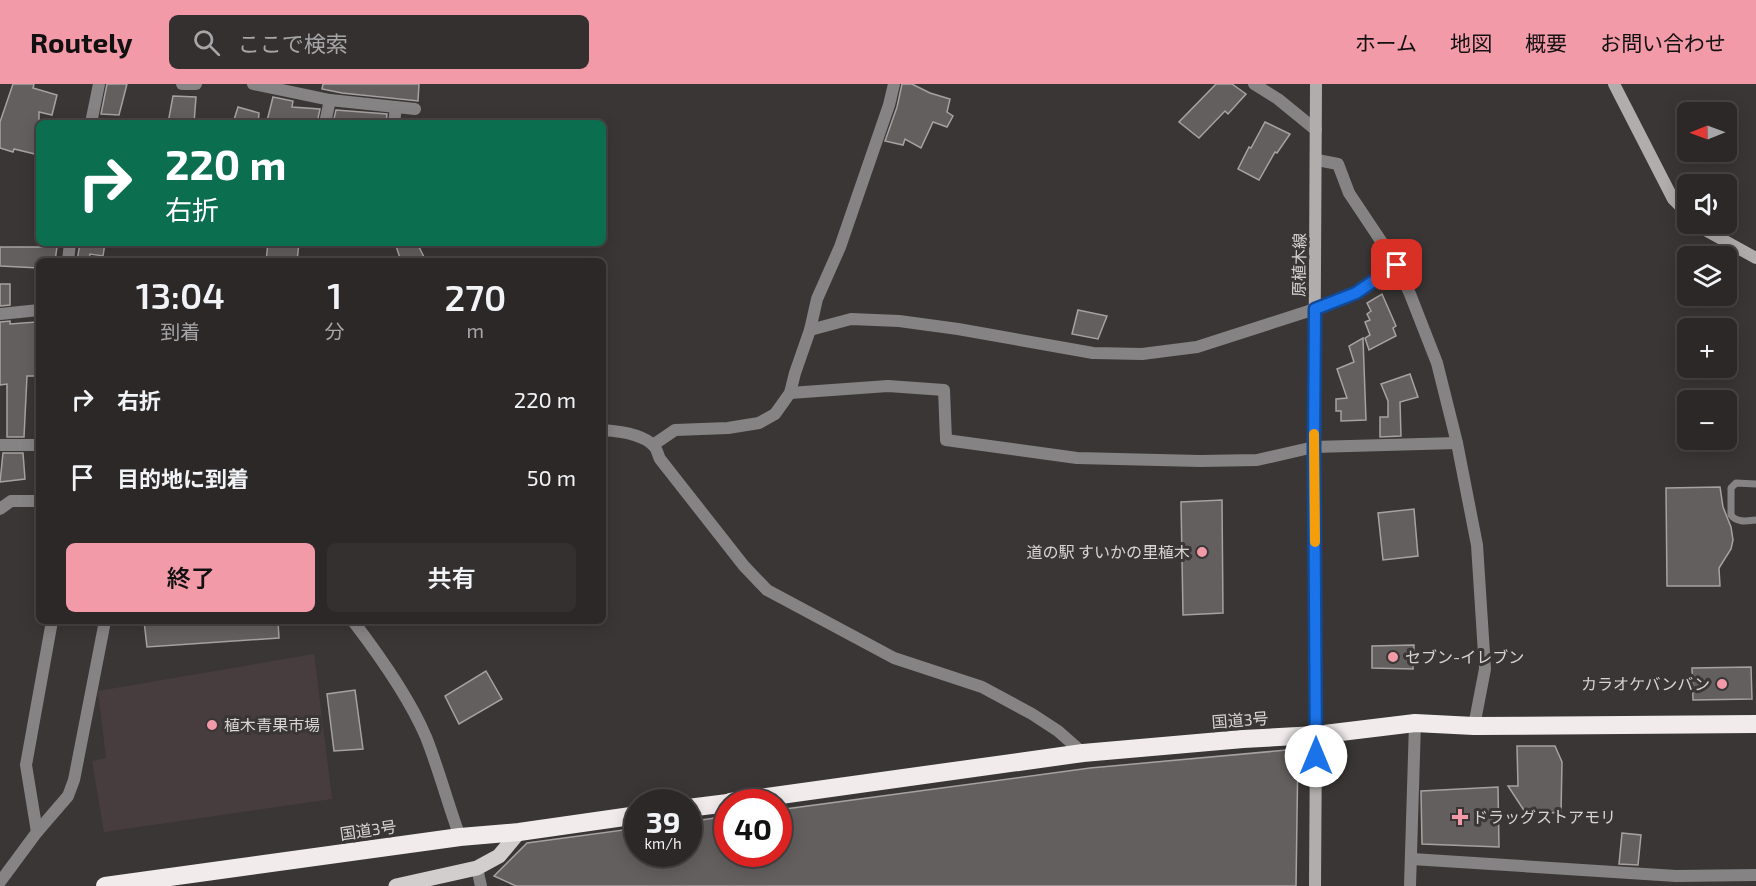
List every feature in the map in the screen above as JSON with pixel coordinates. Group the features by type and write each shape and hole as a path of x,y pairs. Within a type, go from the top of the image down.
{"highway":[{"name":"国道3号","path":"792,794 1083,753 1316,735 1415,723 1474,726 1756,724"},
{"name":"国道3号","path":"105,886 624,817"}],"main road":[{"name":"原植木線","path":"1315,886 1316,84"},
{"path":"1614,84 1677,203"},
{"path":"1712,234 1756,258"},
{"path":"396,886 477,868 500,856 519,832"}],"street":[{"path":"91,120 99,84"},
{"path":"182,84 196,84"},
{"path":"253,84 330,100 415,109"},
{"path":"653,446 675,430 728,428 759,423 775,414 790,393 810,330 817,299 840,247 889,105 894,84"},
{"path":"1254,84 1278,99 1316,130"},
{"path":"326,120 330,100"},
{"path":"394,120 396,106"},
{"path":"1317,160 1338,164 1349,194 1397,265 1437,363 1457,443 1477,545 1485,669 1474,726"},
{"path":"810,330 851,319 899,321 1093,353 1142,354 1197,346 1315,309 1356,293 1397,265"},
{"path":"0,314 36,310"},
{"path":"790,393 888,386 944,390 946,440 1077,458 1257,460 1314,447 1457,443"},
{"path":"606,430 639,437 653,446 660,459 744,566 767,590 894,658 982,687 1032,714 1058,731 1083,753"},
{"path":"0,445 36,445"},
{"path":"0,508 11,501 36,501"},
{"path":"37,832 26,765 51,624"},
{"path":"0,882 37,832 68,796 74,780 104,624"},
{"path":"355,624 377,652 401,690 425,735 460,837"},
{"path":"1410,886 1415,723"},
{"path":"1412,859 1676,876 1756,875"},
{"path":"477,868 481,886"}],"lane":[{"path":"1756,484 1736,483 1731,488 1731,515 1738,521 1756,520"}],"shaded area":[{"name":"植木青果市場","path":"314,654 332,799 104,832 92,761 106,758 98,691"}],"building":[{"path":"13,84 34,84 33,88 57,95 52,115 39,112 39,120 36,120 36,154 0,148 0,122"},
{"path":"107,84 127,84 119,115 101,114"},
{"path":"323,84 419,84 418,101 342,93 322,89"},
{"path":"902,84 912,84 950,99 947,112 953,116 947,127 933,122 921,148 905,139 903,145 885,141"},
{"path":"1216,84 1232,84 1246,94 1228,114 1225,111 1199,138 1179,122"},
{"path":"173,96 196,97 194,120 169,120"},
{"path":"273,97 293,101 292,107 320,109 318,120 267,120"},
{"path":"238,107 259,113 258,120 234,120"},
{"path":"336,110 387,114 386,120 334,120"},
{"path":"1265,122 1290,134 1277,153 1275,152 1259,180 1238,169"},
{"path":"80,246 105,246 103,256 90,254 89,258 78,258"},
{"path":"268,246 299,246 297,258 266,258"},
{"path":"396,246 418,246 424,258 400,258"},
{"path":"0,247 57,247 55,258 36,258 36,268 0,266"},
{"path":"0,284 10,284 10,305 0,306"},
{"path":"1382,294 1396,326 1393,328 1396,336 1369,350 1365,338 1370,335 1365,322 1370,320 1367,314 1371,311 1367,303"},
{"path":"1078,310 1107,316 1098,339 1072,334"},
{"path":"10,321 10,324 36,322 36,376 27,376 24,437 7,437 7,384 0,385 0,322"},
{"path":"1363,338 1366,420 1341,421 1341,411 1336,411 1336,399 1347,398 1337,369 1354,362 1349,346"},
{"path":"1410,374 1418,397 1400,402 1401,436 1380,437 1380,417 1388,417 1388,401 1381,384"},
{"path":"3,453 23,453 25,479 0,482"},
{"path":"1720,487 1723,507 1731,527 1733,540 1731,549 1719,568 1720,586 1667,586 1666,488"},
{"name":"道の駅 すいかの里植木","path":"1222,500 1223,613 1183,615 1181,502"},
{"path":"1414,509 1418,556 1383,560 1378,513"},
{"path":"144,624 278,624 279,638 147,647"},
{"name":"セブン-イレブン","path":"1414,645 1413,669 1372,668 1372,646"},
{"name":"カラオケバンバン","path":"1751,667 1752,699 1693,700 1692,668"},
{"path":"486,671 502,699 459,724 445,696"},
{"path":"355,690 363,749 334,751 327,694"},
{"path":"1517,746 1555,746 1562,762 1561,813 1525,812 1508,786 1518,786"},
{"path":"1298,749 1296,886 516,886 494,876 527,843 624,830 624,867 702,867 702,820 714,818 714,867 792,867 792,808 1090,768"},
{"name":"ドラッグストアモリ","path":"1498,787 1499,847 1422,844 1421,791"},
{"path":"1622,833 1641,835 1638,865 1619,864"}],"slow traffic":[{"path":"1314,434 1315,542"}],"place":[{"name":"道の駅 すいかの里植木","path":"1202,552"},
{"name":"セブン-イレブン","path":"1393,657"},
{"name":"カラオケバンバン","path":"1722,684"},
{"name":"植木青果市場","path":"212,725"},
{"name":"ドラッグストアモリ","path":"1460,817"}],"route":[{"path":"1316,756 1315,309 1356,293 1397,265"}]}
